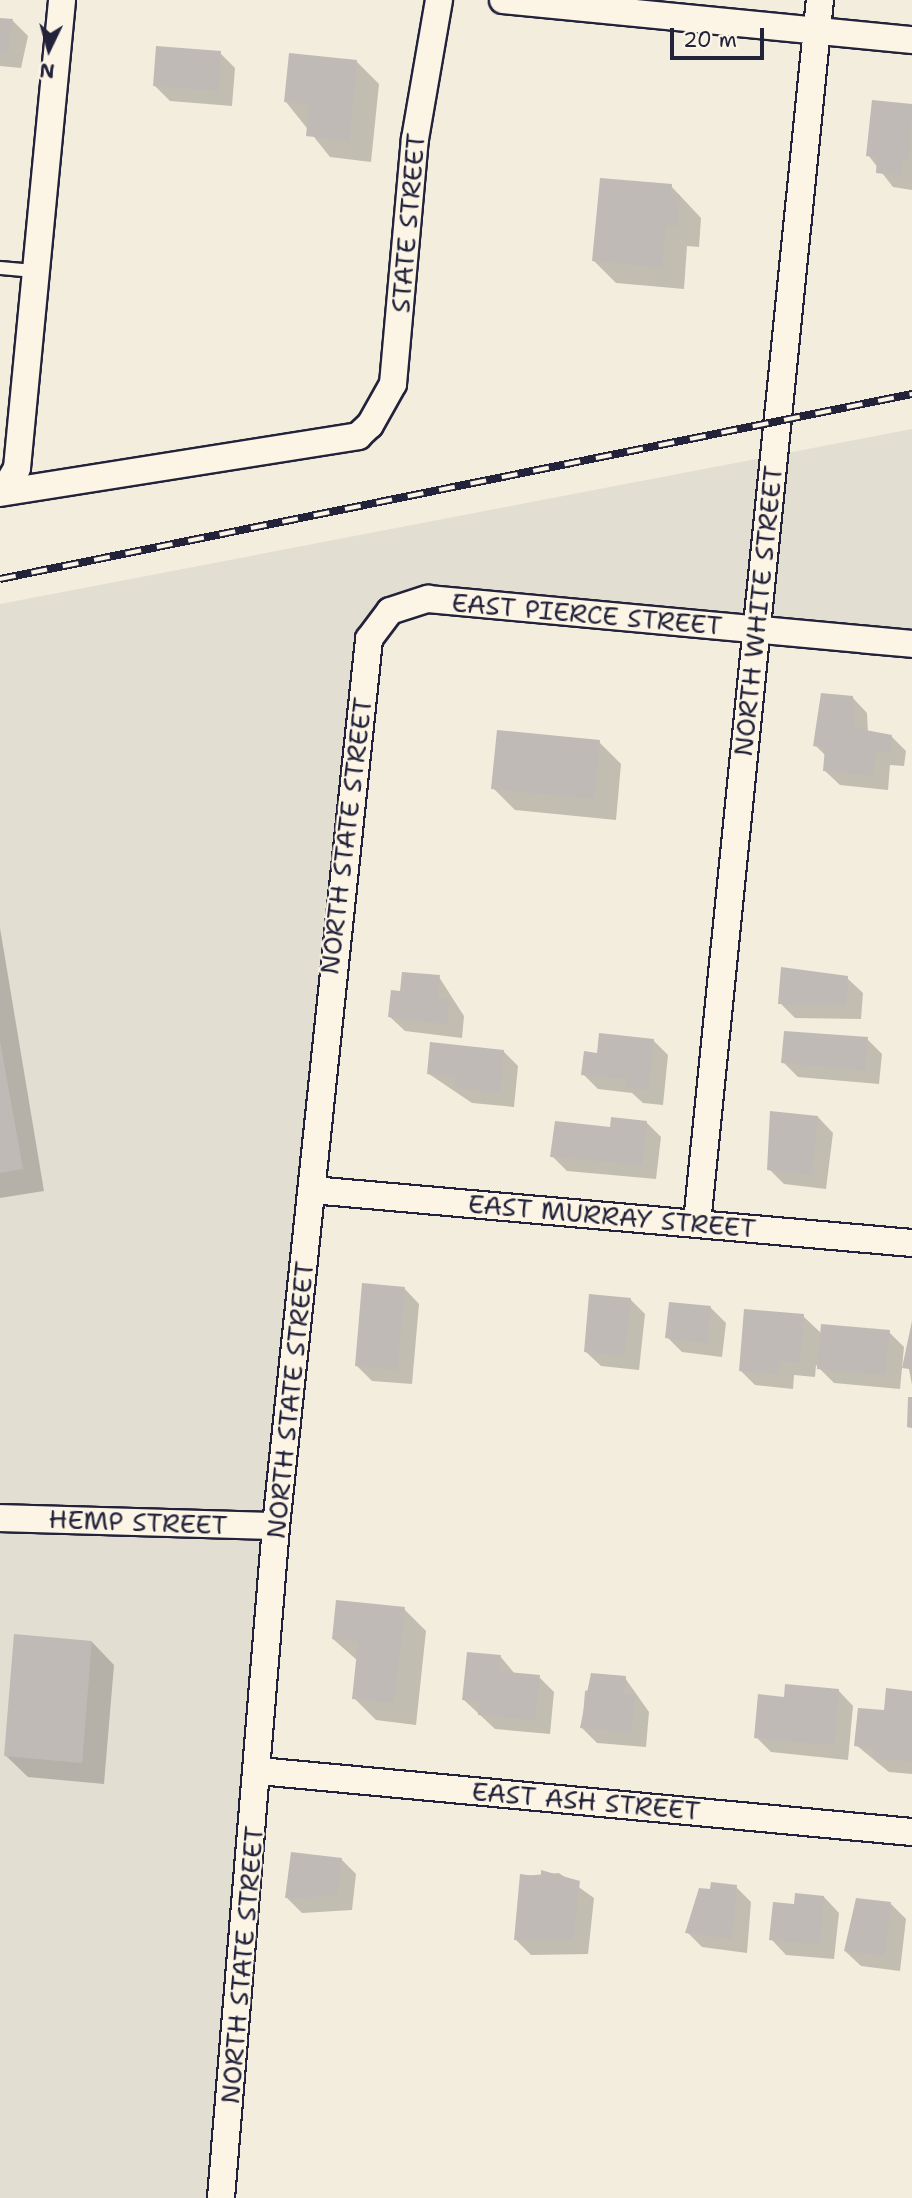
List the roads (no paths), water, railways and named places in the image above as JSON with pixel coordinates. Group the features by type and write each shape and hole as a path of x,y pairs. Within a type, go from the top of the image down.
{"street":[{"path":"3,491 16,468 62,0"},
{"name":"STATE STREET","path":"3,491 358,436 380,413 393,384 415,139 439,0"},
{"path":"503,0 912,40"},
{"name":"NORTH WHITE STREET","path":"697,1223 820,0"},
{"name":"EAST PIERCE STREET","path":"390,611 428,599 912,644"},
{"name":"NORTH STATE STREET","path":"221,2198 259,1771 276,1526 365,653 390,611"},
{"name":"EAST MURRAY STREET","path":"312,1190 912,1243"},
{"name":"HEMP STREET","path":"0,1518 276,1526"},
{"name":"EAST ASH STREET","path":"259,1771 912,1832"}],"lane":[{"path":"0,268 36,271"}],"railway":[{"path":"0,579 912,394"}]}
